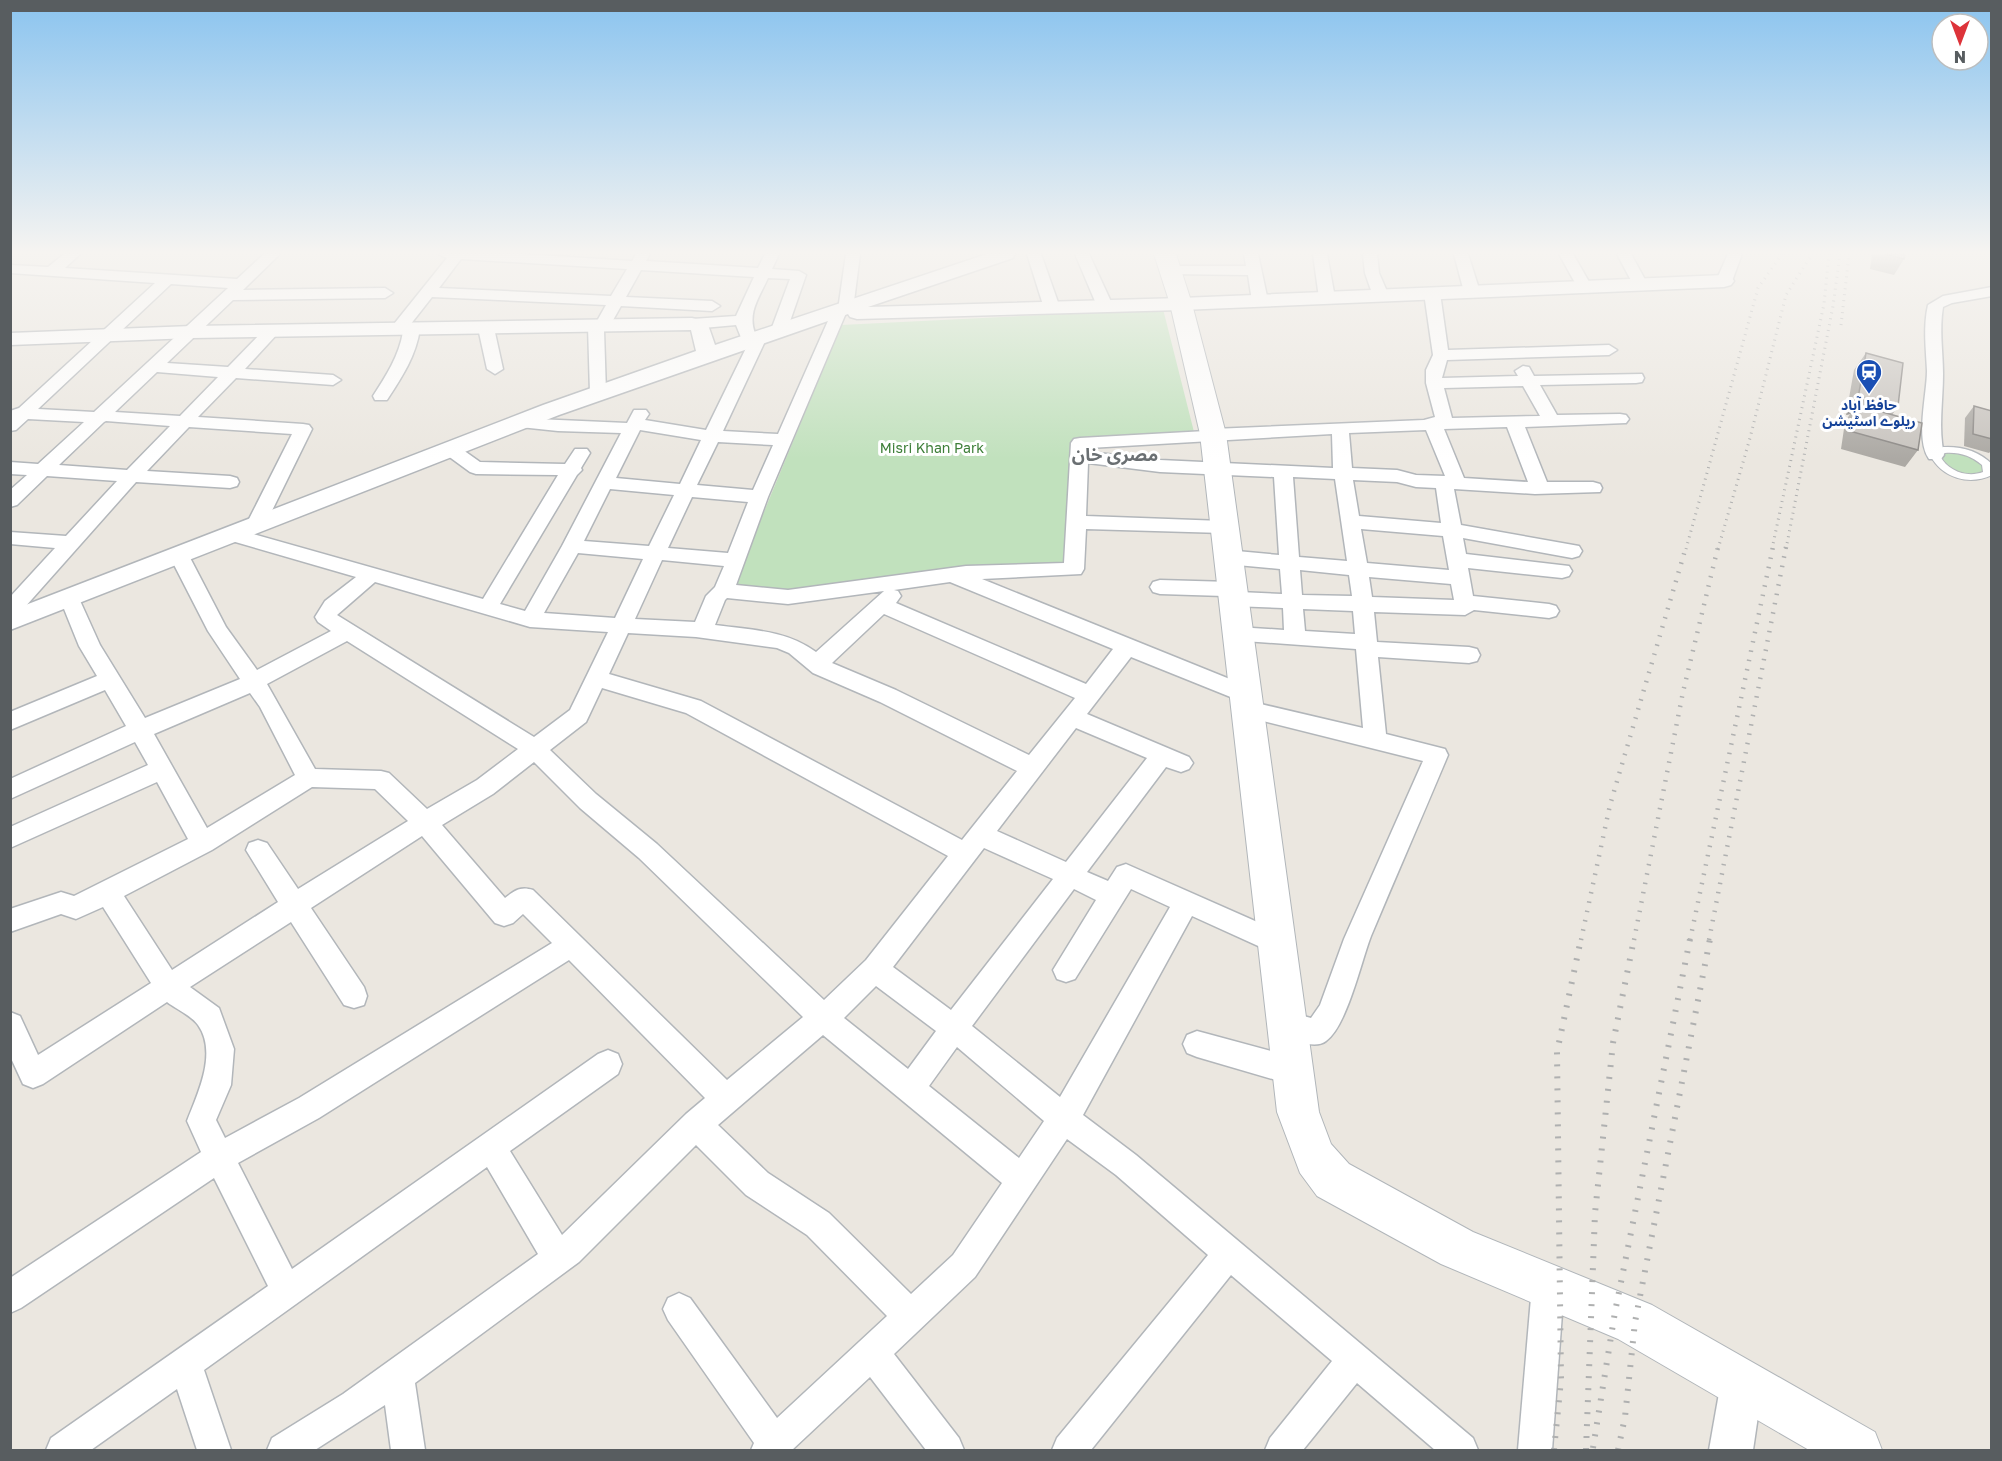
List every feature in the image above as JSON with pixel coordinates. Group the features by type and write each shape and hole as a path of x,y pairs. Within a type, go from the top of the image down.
{"main road":[{"path":"1185,322 1214,446 1298,1112 1308,1145 1315,1158 1333,1180 1457,1248 1635,1322 1857,1450"}],"street":[{"path":"10,426 18,413 123,322"},
{"path":"10,501 202,322"},
{"path":"405,329 409,322"},
{"path":"598,393 599,326 602,322"},
{"path":"10,339 192,332 599,326 649,322"},
{"path":"695,322 700,326 707,354"},
{"path":"707,322 758,332"},
{"path":"751,322 758,332"},
{"path":"10,1025 33,1074 425,822 486,787 578,716 686,491 758,332 765,322"},
{"path":"10,621 520,422 707,354 758,332 797,322"},
{"path":"702,631 716,596 724,591 759,497 834,322"},
{"path":"1434,424 1443,420 1444,415 1432,375 1434,365 1441,355 1436,322"},
{"path":"1929,445 1935,372 1932,322"},
{"path":"486,328 495,369"},
{"path":"381,396 402,365 411,343 405,329"},
{"path":"10,611 130,477 272,331"},
{"path":"1441,355 1609,350"},
{"path":"1512,352 1552,421"},
{"path":"155,367 333,380"},
{"path":"1434,383 1635,378"},
{"path":"18,413 303,429 257,523"},
{"path":"724,591 788,597 954,575 1074,569 1080,443 1214,446 1340,429 1620,419"},
{"path":"520,422 558,426 636,422 711,436 783,440"},
{"path":"530,620 572,546 636,422"},
{"path":"1514,422 1540,488"},
{"path":"1078,522 1228,568 1292,601 1465,608 1452,530 1450,482 1434,424"},
{"path":"1340,429 1343,474 1363,604 1375,740"},
{"path":"1080,458 1160,466 1214,446 1283,472 1397,476 1416,481 1540,488 1593,488"},
{"path":"450,449 476,468 577,462 488,607"},
{"path":"10,468 230,482"},
{"path":"1283,472 1295,638"},
{"path":"604,483 759,497"},
{"path":"1351,522 1452,530 1572,551"},
{"path":"232,534 530,620 702,631 780,641 795,648 817,664 888,696 1033,768"},
{"path":"10,538 69,543"},
{"path":"572,546 736,560"},
{"path":"178,555 218,631 268,702 308,778"},
{"path":"1160,586 1228,568 1289,563 1358,569 1562,571"},
{"path":"372,574 332,606 325,617 472,707 535,749 588,801 648,851 823,1018 1021,1179"},
{"path":"954,575 1127,647 1246,702 1375,740 1437,755 1357,939 1331,1012 1317,1032 1288,1025"},
{"path":"817,664 904,583"},
{"path":"70,598 90,646 140,729 203,843"},
{"path":"1464,602 1549,611"},
{"path":"881,604 1090,695"},
{"path":"10,790 140,729 253,681 348,631"},
{"path":"1237,635 1295,638 1469,655"},
{"path":"284,1450 355,1406 568,1251 696,1124 823,1018 875,969 1127,647"},
{"path":"596,678 693,707 973,844 1071,876 1112,895"},
{"path":"10,722 110,679"},
{"path":"910,1090 954,1028 1071,876 1171,759 1073,717"},
{"path":"10,838 162,769"},
{"path":"10,921 61,903 76,908 203,843 308,778 381,780 425,822 504,915 524,898 726,1098"},
{"path":"258,850 354,996"},
{"path":"1066,970 1126,875 1278,943"},
{"path":"107,891 168,987 209,1017 220,1049 217,1085 201,1121 221,1156 286,1291"},
{"path":"679,1309 772,1447 964,1266 1083,1089 1186,902"},
{"path":"10,1297 221,1156 309,1108 571,945"},
{"path":"875,969 954,1028 1063,1118 1126,1166 1461,1450"},
{"path":"1197,1044 1293,1071"},
{"path":"63,1450 608,1064"},
{"path":"696,1124 757,1184 818,1224 911,1317"},
{"path":"491,1146 558,1258"},
{"path":"1069,1450 1229,1253"},
{"path":"1535,1450 1548,1286"},
{"path":"873,1354 947,1450"},
{"path":"1282,1450 1354,1360"},
{"path":"185,1364 214,1450"},
{"path":"398,1375 408,1450"},
{"path":"1731,1450 1742,1382"}],"lane":[{"path":"1929,445 1943,450 1966,452 1983,460 1989,469 1988,473 1972,477 1957,474 1942,466 1929,445"}],"green space":[{"name":"Misri Khan Park","path":"898,322 1166,322 1194,432 1077,440 1068,565 802,591 733,587 841,325"},
{"path":"1945,452 1965,453 1982,464 1983,471 1978,474 1967,474 1956,470 1941,461 1941,454"}],"building":[{"path":"1866,353 1903,363 1898,406 1863,397 1858,398"},
{"path":"1857,405 1922,423 1918,450 1853,432"},
{"path":"1974,406 1992,411 1992,439 1973,434"}],"railway":[{"path":"1686,549 1749,322"},
{"path":"1718,549 1750,438 1779,322"},
{"path":"1772,549 1820,322"},
{"path":"1786,549 1830,322"},
{"path":"1581,940 1610,805 1686,547"},
{"path":"1634,940 1683,692 1718,547"},
{"path":"1690,940 1773,547"},
{"path":"1709,940 1786,547"},
{"path":"1554,1450 1561,1380 1557,1052 1581,939"},
{"path":"1586,1450 1595,1213 1613,1043 1634,939"},
{"path":"1593,1448 1615,1312 1690,939"},
{"path":"1618,1450 1625,1417 1635,1322 1710,939"}],"place":[{"name":"حافظ آباد ریلوے اسٹیشن","path":"1869,395"}],"district":[{"name":"مصری خان","path":"1115,454"}]}
